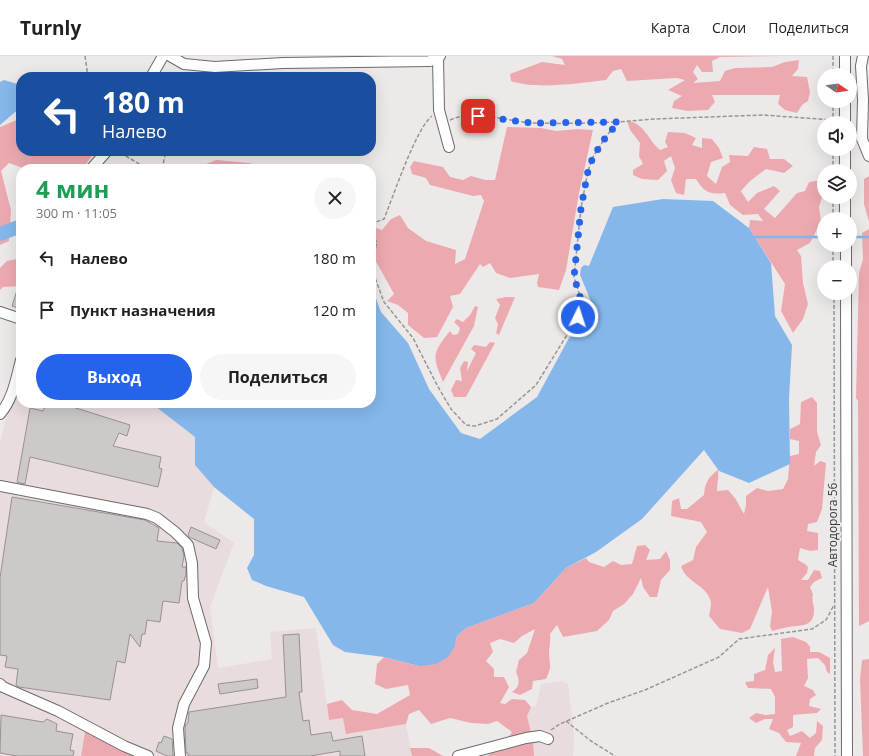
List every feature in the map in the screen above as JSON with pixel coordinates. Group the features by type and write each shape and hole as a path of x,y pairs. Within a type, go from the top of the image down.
{"street":[{"path":"154,72 163,56"},
{"path":"170,56 184,64 215,67 284,63 430,61 439,57 439,110 449,147"},
{"path":"845,56 845,68"},
{"path":"863,56 861,66 863,100 862,139 869,156"},
{"path":"95,164 102,156"},
{"name":"Автодорога 56","path":"846,300 847,756"},
{"path":"0,312 16,317"},
{"path":"2,409 14,388 16,380"},
{"path":"0,486 147,514 157,518 179,535 188,545 192,563 193,598 206,643 204,666 184,704 178,728 180,756"},
{"path":"0,684 3,687 58,711 124,746 148,756"},
{"path":"458,756 526,738 544,738"}],"path":[{"path":"85,56 87,72"},
{"path":"833,56 833,68"},
{"path":"376,222 384,218 427,120 439,110"},
{"path":"442,123 459,116 478,116 531,123 619,122 662,118 763,114 817,120"},
{"path":"376,280 384,302 413,338 451,409 466,424 475,426 497,419 536,385 578,317 580,296 574,277 581,208 588,171 593,157 607,135 619,122"},
{"path":"126,156 139,164"},
{"path":"834,300 835,756"},
{"path":"544,738 566,721 608,703 645,690 718,657 739,639 812,629 826,620 834,604"},
{"path":"566,721 591,741 615,756"}],"shaded area":[{"path":"552,56 782,56 720,57 712,61 713,72 702,72 697,65 693,72 698,79 693,83 720,81 725,71 735,68 772,67 785,62 799,60 798,69 792,76 807,77 810,92 808,101 802,105 797,113 785,110 778,104 780,95 712,95 715,102 708,110 687,111 672,108 674,101 682,96 668,90 685,80 677,78 627,81 621,69 613,71 606,80 583,83 533,85 511,81 510,74 542,62 565,65 562,59"},
{"path":"16,120 16,156 92,156 86,164 16,164 16,165 9,163 1,171 11,210 9,241 0,245 0,127"},
{"path":"627,121 633,122 642,128 660,150 668,147 665,142 668,132 685,133 696,138 692,145 702,148 702,138 712,139 719,148 723,158 711,162 707,176 716,184 722,167 730,162 729,155 748,156 754,147 767,149 770,159 784,159 793,166 784,173 766,169 750,181 741,191 748,202 757,193 774,186 780,191 764,209 775,218 797,193 805,191 809,182 817,181 817,204 820,204 820,212 817,212 817,229 810,243 797,250 801,256 803,283 808,304 803,319 793,333 781,311 785,284 749,228 750,220 763,221 758,214 743,215 730,205 725,193 708,192 704,190 696,179 686,179 684,195 676,193 671,180 675,168 671,156 664,161 667,171 658,180 642,179 633,175 633,170 643,164 639,156 640,143 630,130"},
{"path":"507,127 541,128 556,131 577,129 593,130 579,193 566,270 559,290 538,287 537,283 539,274 510,278 496,273 490,263 483,267 480,264 460,294 450,296 453,307 437,337 424,338 408,325 408,313 398,305 387,301 394,294 376,262 376,228 382,230 391,219 400,215 408,228 426,241 456,250 455,264 465,259 484,201 481,195 473,196 430,185 426,178 412,174 410,167 414,161 443,167 450,177 463,180 471,176 486,180 495,180"},
{"path":"216,160 253,164 206,164"},
{"path":"869,176 869,222 864,204 864,179"},
{"path":"869,229 869,621 859,626 858,401 856,398 859,273 863,259 862,233"},
{"path":"16,259 16,286 3,287 0,290 0,268 7,261"},
{"path":"515,297 499,335 496,333 498,324 495,318 500,305 496,299"},
{"path":"475,306 478,307 474,326 443,382 437,366 437,350 450,331 453,335 458,334 460,328 454,322 457,319 463,322 470,315"},
{"path":"490,342 495,343 466,397 454,397 451,390 456,380 462,381 460,368 464,361 468,362 467,371 476,353 471,349 474,345 486,347"},
{"path":"16,391 16,408 157,408 195,437 195,465 214,487 204,522 234,543 210,607 218,668 272,659 270,632 316,628 329,720 343,718 347,733 406,724 412,756 139,756 85,733 81,756 0,756 0,443 8,410"},
{"path":"812,397 817,403 817,432 821,445 816,452 814,466 820,461 826,463 822,509 817,522 808,524 807,531 818,533 818,550 810,551 800,548 798,560 808,567 807,573 801,580 808,580 814,570 820,571 822,578 814,582 810,587 813,594 813,617 811,621 805,625 772,631 770,626 772,612 768,587 750,629 742,633 720,629 709,616 711,603 706,592 687,576 681,566 693,560 696,547 707,532 701,522 671,516 672,501 679,498 681,509 687,509 704,495 705,487 708,481 718,470 717,491 728,490 735,498 744,514 746,496 757,488 768,491 783,489 788,479 790,456 799,454 799,441 790,439 790,429 800,424 801,402"},
{"path":"645,545 650,550 646,560 660,559 666,551 670,560 670,570 661,580 657,597 650,597 643,587 641,578 633,594 624,604 613,611 609,620 597,631 563,637 557,625 550,634 550,666 548,675 546,679 533,681 532,689 520,695 512,692 517,688 518,678 516,672 519,660 527,653 535,629 522,636 514,643 500,639 490,643 493,652 486,661 494,669 494,677 504,677 509,687 500,703 505,704 512,699 525,700 531,707 527,716 533,740 534,756 487,756 504,744 512,732 497,721 488,724 471,723 450,718 431,724 419,710 409,714 406,724 346,734 343,718 329,720 327,704 342,700 352,710 377,714 410,695 408,685 386,689 375,684 377,664 384,657 419,666 455,646 457,636 466,628 534,603 566,568 586,558 589,562 604,567 613,561 621,565 632,564 637,546"},
{"path":"793,637 806,642 810,647 810,652 819,652 830,658 830,674 827,672 825,665 818,658 807,659 808,678 804,686 813,690 816,695 810,699 809,706 821,709 817,713 793,715 793,727 787,730 790,736 802,731 810,738 816,733 817,721 823,726 822,740 815,748 814,756 796,756 801,743 786,742 779,733 769,729 773,719 765,719 756,723 749,718 756,713 765,715 775,714 775,697 771,689 748,688 745,682 754,681 754,674 765,670 768,655 775,648 773,662 775,672 782,671 781,639"},
{"path":"868,659 869,756 863,756 860,679 862,660"},
{"path":"562,681 568,684 574,736 573,756 534,756 533,740 527,716 531,707 536,706 541,684"},
{"path":"85,732 139,756 81,756"},
{"path":"410,748 429,748 443,756 412,756"}],"water":[{"path":"4,80 16,84 16,111 0,125 0,82"},
{"path":"663,199 713,201 749,228 771,263 775,316 792,345 789,399 790,464 749,483 719,471 704,450 642,519 596,552 566,568 534,603 466,628 457,636 455,646 448,657 436,664 419,666 384,657 345,652 333,645 304,597 266,586 252,580 247,568 254,555 254,519 214,487 195,465 195,437 157,408 376,408 376,298 381,312 408,343 429,389 461,433 480,439 537,397 569,338 585,323 593,306 580,275 581,268 584,265 589,266 613,207"}],"building":[{"path":"16,294 16,308 12,306"},
{"path":"30,408 43,411 44,408 76,408 130,425 127,436 119,433 113,446 161,457 159,468 162,469 158,487 30,457 25,484 17,482"},
{"path":"12,497 145,520 159,528 157,541 177,543 182,548 184,556 182,567 186,567 186,574 184,581 182,581 179,603 163,601 160,622 147,620 145,634 142,634 140,647 130,634 125,663 117,661 110,700 19,687 16,685 18,669 5,667 7,656 0,655 0,578"},
{"path":"191,527 220,540 216,549 189,537 188,535"},
{"path":"299,634 302,692 299,692 303,721 309,720 311,735 331,732 333,741 362,736 365,756 340,756 340,751 310,756 188,756 188,753 186,753 185,728 186,724 188,723 189,712 286,697 283,635"},
{"path":"257,679 258,688 220,694 218,684"},
{"path":"1,715 43,722 47,719 57,724 56,731 73,734 70,750 74,751 73,756 17,756 0,753"},
{"path":"164,736 172,739 173,756 167,756 156,751 159,742 161,743"}],"waterway":[{"path":"0,234 16,228"},
{"path":"754,237 817,237"},
{"path":"857,237 869,237"}],"route":[{"path":"478,116 531,123 619,122 607,135 593,157 588,171 581,208 578,253 574,277 580,296 578,317"}]}
